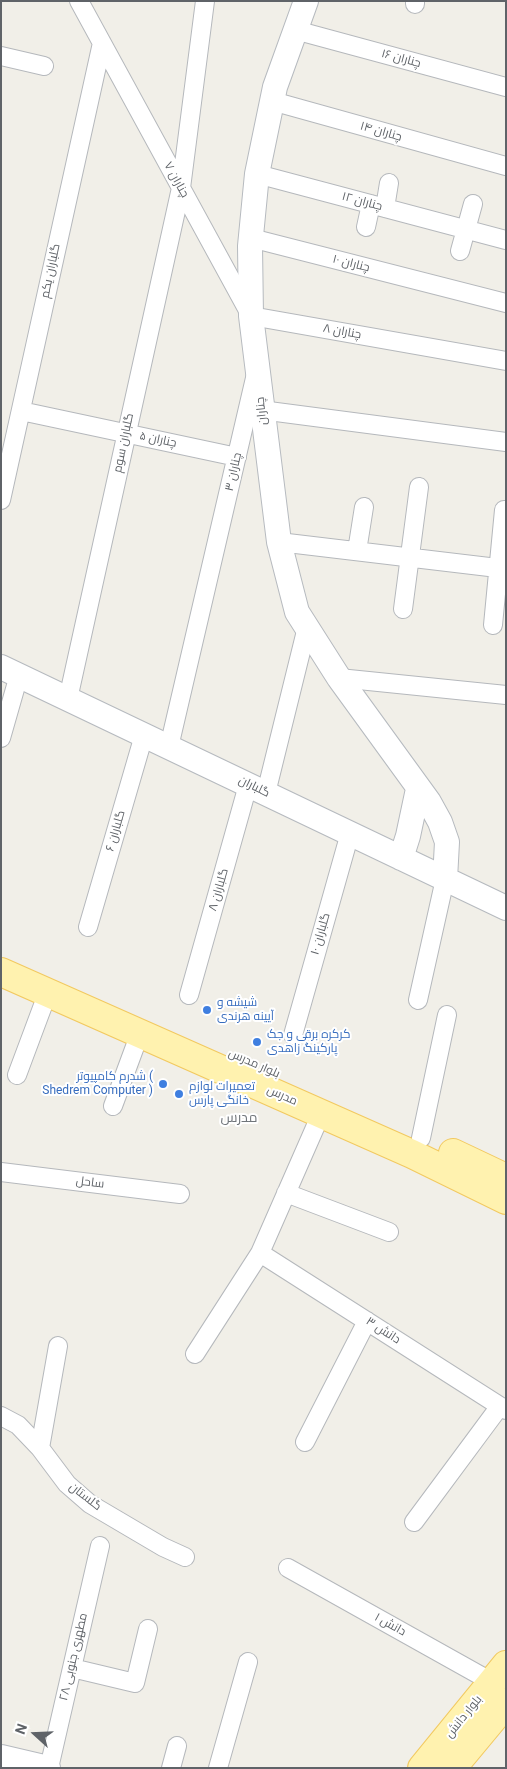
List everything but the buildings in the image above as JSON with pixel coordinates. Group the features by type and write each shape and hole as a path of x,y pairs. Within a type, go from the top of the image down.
{"main road":[{"name":"بلوار مدرس","path":"1,953 259,1076 421,1138 506,1178"},
{"name":"مدرس","path":"1,972 140,1033 259,1076 321,1114 506,1200"},
{"name":"بلوار دانش","path":"422,1768 501,1684"},
{"name":"بلوار دانش","path":"452,1768 501,1684"}],"street":[{"name":"چناران ۷","path":"79,1 251,316"},
{"name":"گلباران سوم","path":"68,699 181,188 205,1"},
{"name":"چناران","path":"306,1 272,101 256,174 250,238 251,316 261,410 279,542 297,612 339,678 429,802 436,815 447,842 445,879"},
{"name":"چناران ۱۶","path":"295,30 506,87"},
{"name":"گلباران یکم","path":"1,500 102,43"},
{"path":"1,56 44,66"},
{"name":"چناران ۱۴","path":"272,101 498,164"},
{"name":"چناران ۱۲","path":"256,174 506,240"},
{"path":"366,227 390,183"},
{"path":"460,251 473,204"},
{"name":"چناران ۱۰","path":"250,238 506,303"},
{"name":"چناران ۸","path":"251,316 506,361"},
{"name":"چناران ۳","path":"169,747 257,368"},
{"path":"261,410 506,442"},
{"name":"۵ چناران","path":"21,411 237,457"},
{"path":"403,609 420,487"},
{"path":"357,551 364,507"},
{"path":"493,625 502,568 504,510"},
{"path":"279,542 502,568"},
{"name":"گلباران ۸","path":"189,995 257,789 289,705 307,627"},
{"path":"1,738 10,671"},
{"name":"گلباران","path":"10,671 506,908"},
{"path":"339,678 506,695"},
{"name":"گلباران ۶","path":"88,927 144,735"},
{"path":"401,858 408,836 418,789"},
{"name":"گلباران ۱۰","path":"293,1035 350,833"},
{"path":"418,1000 445,879"},
{"path":"17,1075 48,992"},
{"path":"421,1138 446,1015"},
{"path":"113,1106 140,1033"},
{"path":"195,1354 260,1253 321,1114"},
{"name":"ساحل","path":"1,1172 180,1194"},
{"path":"286,1193 389,1232"},
{"name":"دانش ۳","path":"260,1253 503,1408"},
{"path":"305,1442 367,1321"},
{"path":"40,1448 58,1346"},
{"path":"414,1522 503,1408"},
{"name":"گلستان","path":"1,1416 18,1425 40,1448 67,1484 90,1504 163,1547 185,1557"},
{"name":"۲۸ مطهری جنوبی","path":"48,1768 100,1546"},
{"name":"دانش ۱","path":"288,1568 501,1684"},
{"path":"72,1668 134,1683 148,1629"},
{"path":"218,1768 248,1662"},
{"path":"171,1768 177,1746"},
{"path":"1,1757 48,1768"}],"place":[{"name":"شیشه و آیینه هرندی","path":"207,1010"},
{"name":"کرکره برقی و جک پارکینگ زاهدی","path":"257,1042"},
{"name":"شدرم کامپیوتر ( Shedrem Computer )","path":"163,1084"},
{"name":"تعمیرات لوازم خانگی پارس","path":"179,1094"}],"district":[{"name":"مدرس","path":"239,1118"}]}
